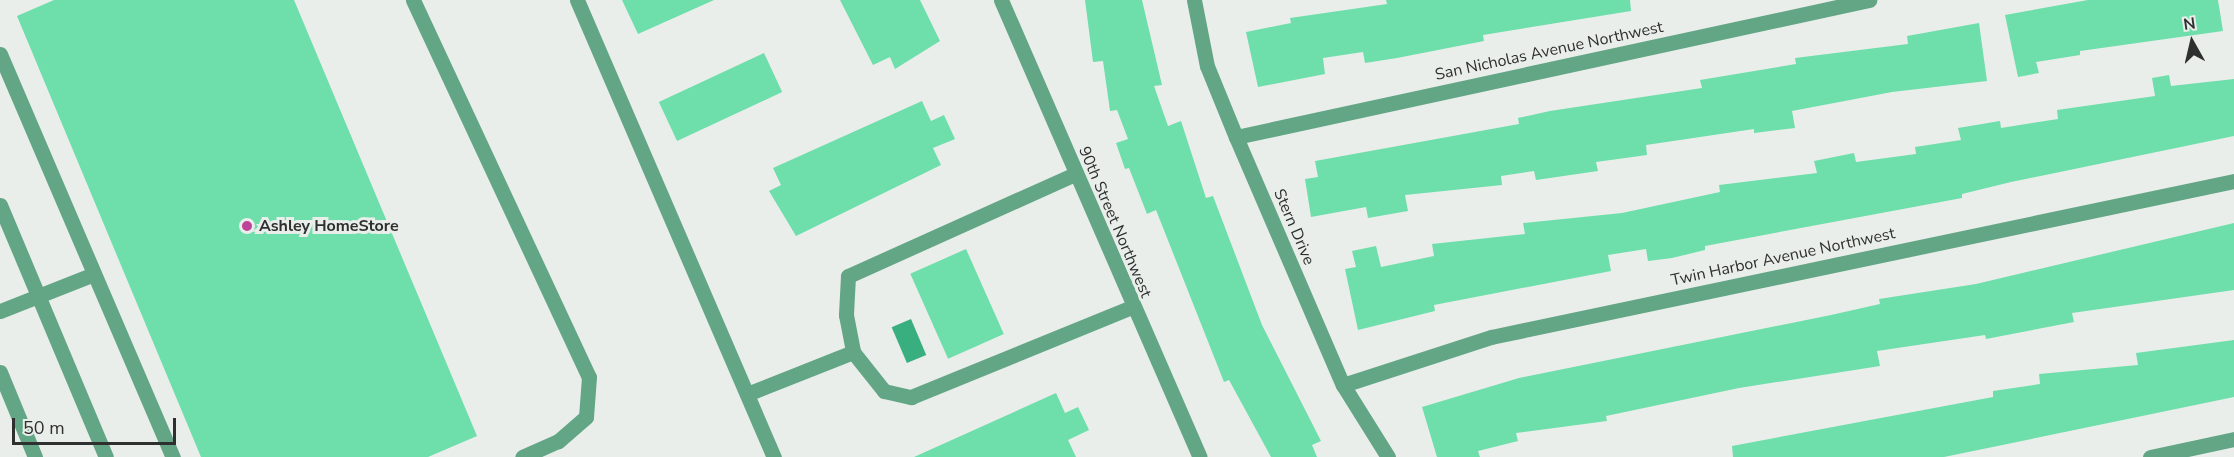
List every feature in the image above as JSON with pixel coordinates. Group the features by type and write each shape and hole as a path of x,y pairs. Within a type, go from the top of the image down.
{"street":[{"path":"413,0 589,377 586,417 558,441 522,457"},
{"path":"577,0 774,457"},
{"name":"90th Street Northwest","path":"1001,0 1131,307 1200,457"},
{"name":"Stern Drive","path":"1194,0 1207,66 1236,137 1344,385 1388,457"},
{"name":"San Nicholas Avenue Northwest","path":"1236,137 1869,0"},
{"path":"0,54 4,76 94,274 173,457"},
{"path":"1075,174 848,276 846,315 853,352 884,391 911,397 1131,307"},
{"name":"Twin Harbor Avenue Northwest","path":"1344,385 1491,337 2234,180"},
{"path":"0,205 35,297 106,457"},
{"path":"0,310 94,274"},
{"path":"747,394 853,352"},
{"path":"0,372 35,457"},
{"path":"2150,457 2234,439"}],"shaded area":[{"path":"911,319 926,355 907,363 892,327"}],"building":[{"name":"Ashley HomeStore","path":"54,0 294,0 477,436 428,457 201,457 17,16"},
{"path":"622,0 714,0 638,34"},
{"path":"840,0 920,0 940,41 895,69 890,57 873,65"},
{"path":"1085,0 1142,0 1162,85 1154,86 1168,126 1181,121 1206,198 1213,196 1262,325 1321,441 1312,445 1317,457 1271,457 1229,380 1224,382 1156,210 1147,214 1129,168 1125,169 1116,143 1128,139 1117,110 1110,111 1103,61 1093,62"},
{"path":"1386,0 1630,0 1631,11 1483,35 1484,41 1365,63 1363,52 1323,58 1325,74 1258,87 1246,32 1291,23 1290,18 1387,4"},
{"path":"2088,0 2218,0 2223,31 2080,51 2080,55 2036,62 2039,73 2018,77 2005,15"},
{"path":"1979,23 1987,81 1892,92 1792,111 1795,128 1754,133 1754,129 1646,145 1647,155 1596,162 1598,171 1536,180 1534,171 1501,176 1502,185 1405,195 1408,211 1368,218 1366,207 1311,217 1305,179 1318,177 1315,161 1519,124 1518,118 1550,111 1702,88 1700,80 1796,64 1795,58 1908,44 1907,36"},
{"path":"764,53 782,92 677,141 659,102"},
{"path":"2169,75 2171,86 2234,79 2234,136 2011,182 1962,194 1962,198 1705,246 1705,250 1672,258 1648,261 1646,249 1608,255 1611,271 1434,305 1435,311 1358,330 1345,269 1356,267 1352,251 1376,246 1381,267 1434,256 1432,244 1525,234 1523,223 1622,213 1720,192 1719,185 1817,173 1814,161 1854,153 1856,162 1916,154 1915,147 1961,140 1958,128 2000,121 2001,128 2058,119 2057,110 2155,96 2152,78"},
{"path":"922,101 931,121 944,115 955,139 933,148 941,165 796,236 769,191 781,185 773,168"},
{"path":"2234,223 2234,290 2072,313 2074,322 1986,339 1985,335 1877,351 1880,366 1739,388 1606,416 1607,421 1516,433 1518,441 1478,451 1480,457 1437,457 1422,407 1519,378 1831,315 1880,304 1879,299 1976,284"},
{"path":"966,249 1004,334 948,359 910,274"},
{"path":"2234,340 2234,397 1944,457 1733,457 1732,446 1993,397 1993,391 2040,384 2039,374 2138,365 2136,353"},
{"path":"1056,393 1065,413 1078,407 1089,430 1068,440 1076,457 914,457"}],"place":[{"name":"Ashley HomeStore","path":"247,226"}]}
